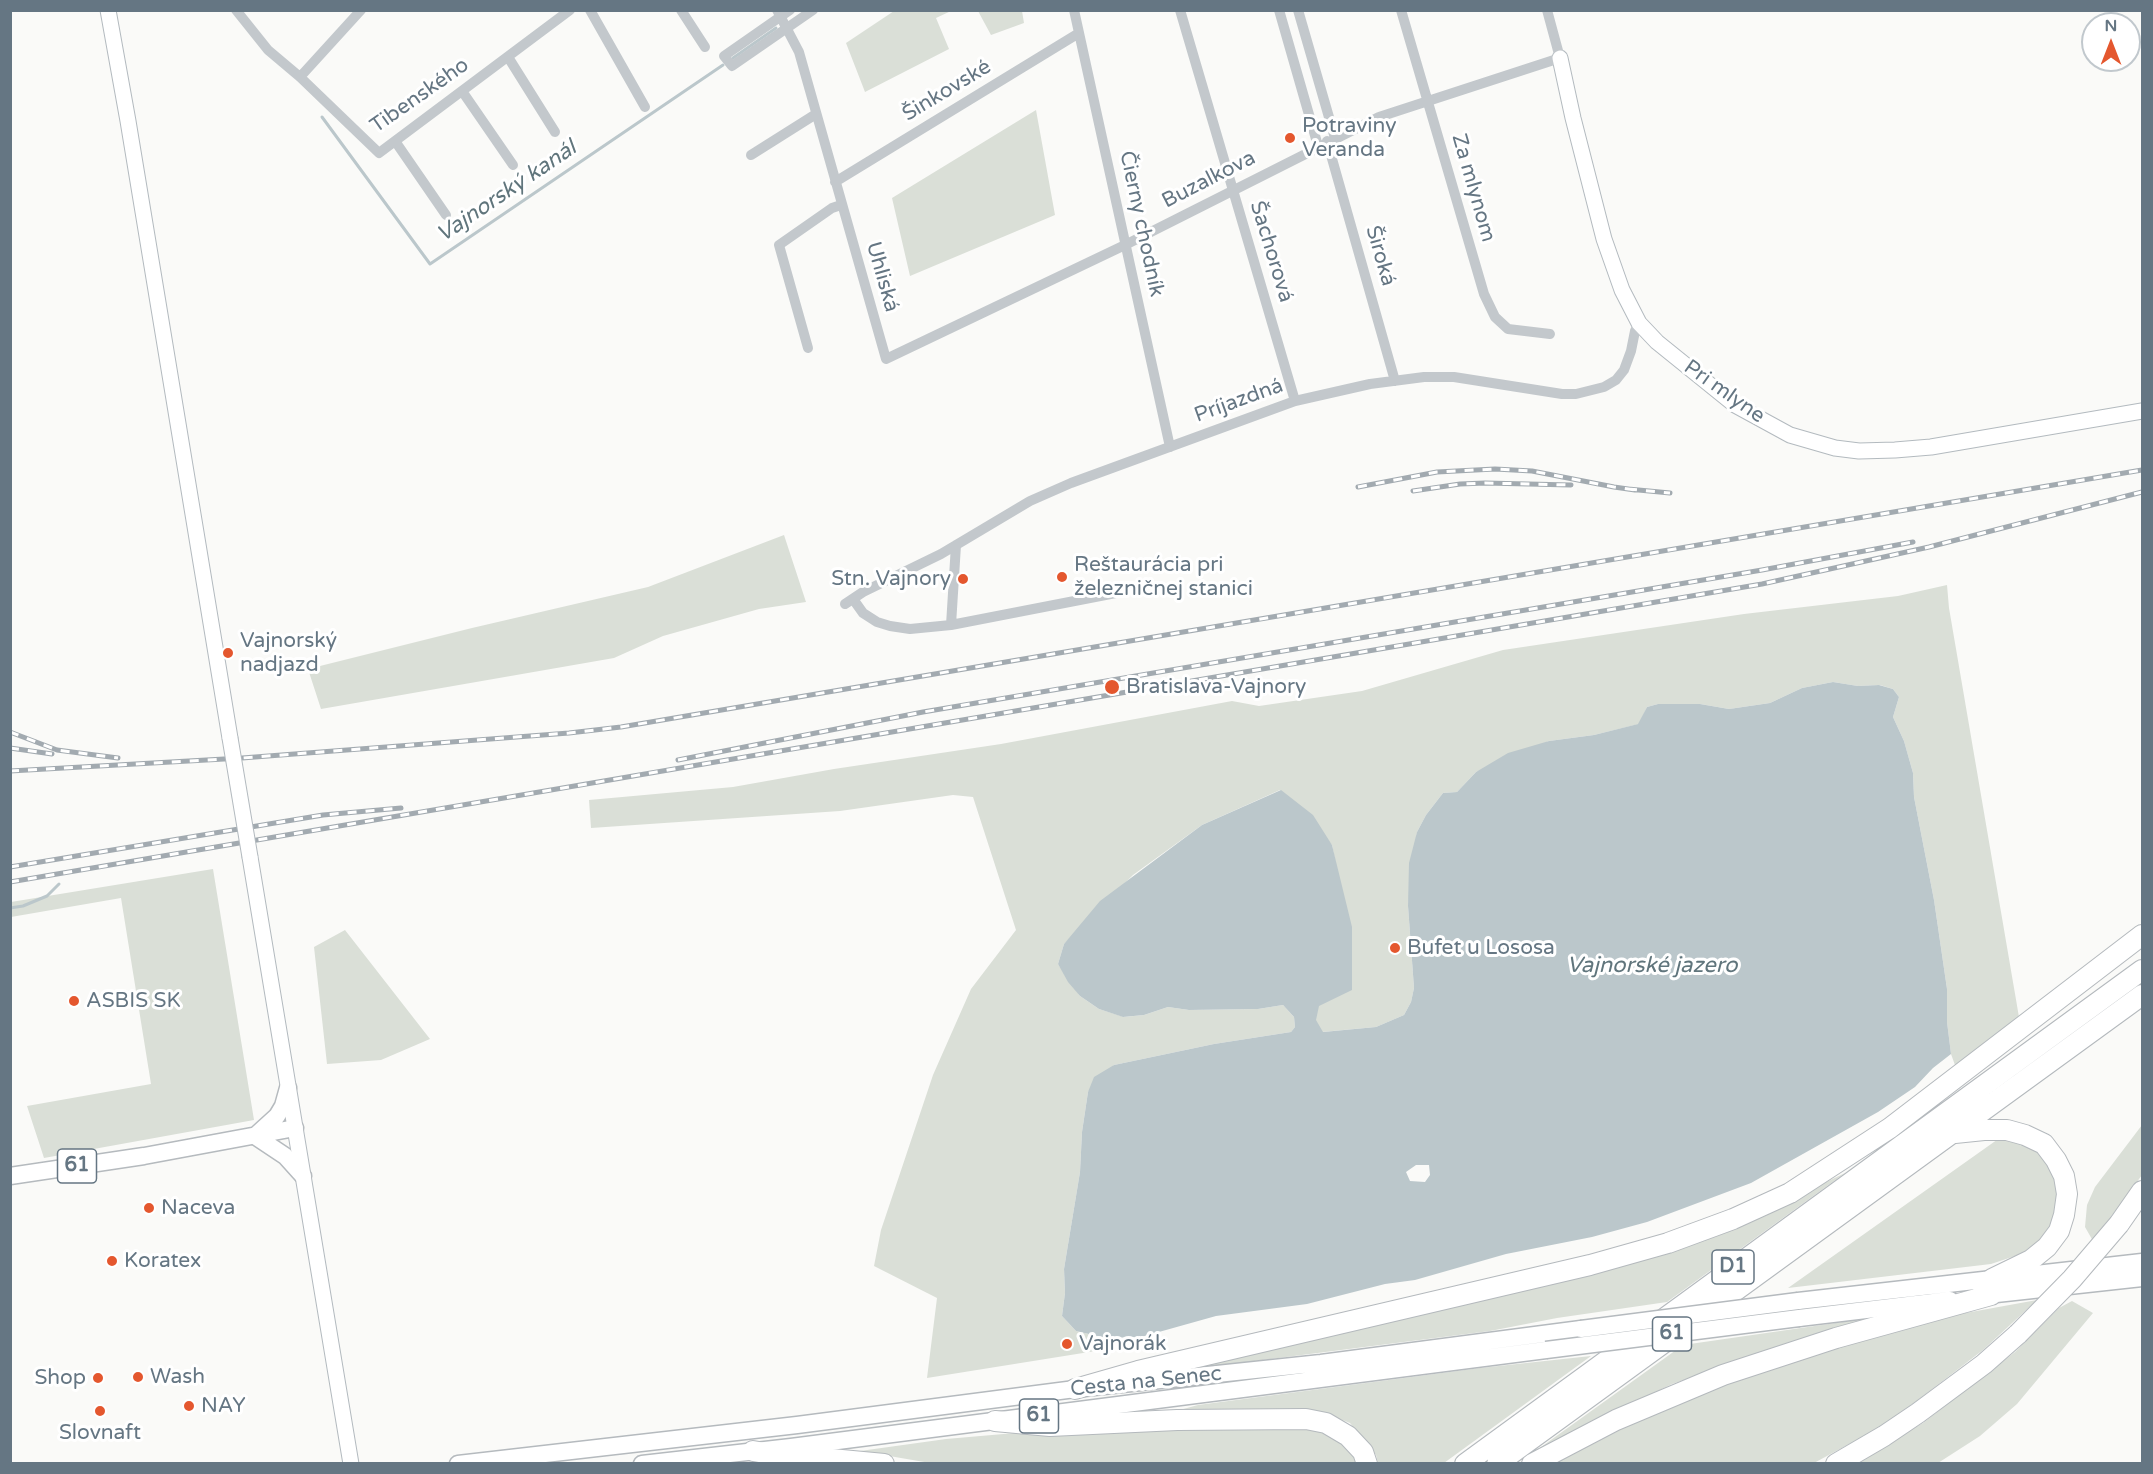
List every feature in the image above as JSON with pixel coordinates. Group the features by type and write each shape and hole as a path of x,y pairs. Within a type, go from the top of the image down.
{"highway":[{"path":"1075,1389 1138,1371 1590,1265 1668,1243 1733,1219 1790,1193 1890,1128 2142,935"},
{"name":"D1","path":"1465,1464 2142,970"},
{"name":"D1","path":"1497,1464 2142,995"},
{"path":"1901,1145 2060,998"},
{"path":"1532,1464 1616,1420 1724,1375 1992,1287 2031,1260 2047,1247 2059,1231 2064,1215 2067,1194 2064,1176 2056,1160 2044,1144 2007,1130 1952,1134"},
{"path":"1836,1464 1884,1436 1925,1408 1984,1364 2018,1334 2078,1273 2119,1224 2142,1191"},
{"path":"995,1421 1050,1426 1177,1420 1306,1419 1344,1432 1358,1445 1367,1464"},
{"path":"753,1451 800,1459 831,1459 884,1464"}],"main road":[{"path":"108,10 351,1464"},
{"name":"Pri mlyne","path":"1560,58 1573,118 1613,269 1639,323 1657,342 1735,405 1790,435 1846,450 1931,447 2142,411"},
{"path":"288,1089 277,1116 255,1136 285,1156 303,1176"},
{"name":"61","path":"10,1176 144,1156 295,1128"},
{"name":"61","path":"1798,1310 1992,1287 2142,1262"},
{"name":"61","path":"1992,1287 2142,1278"},
{"name":"Cesta na Senec","path":"458,1464 797,1425 1075,1389 1321,1363 1581,1329 1798,1310"},
{"name":"Cesta na Senec","path":"642,1464 1546,1350 1798,1310"}],"street":[{"path":"236,10 268,50 300,77 361,10"},
{"name":"Tibenského","path":"300,77 380,153 570,10"},
{"path":"590,10 645,107"},
{"path":"681,10 705,46"},
{"path":"783,12 724,56 732,66 813,10"},
{"name":"Čierny chodník","path":"1074,10 1170,447"},
{"name":"Šachorová","path":"1180,10 1295,401"},
{"name":"Široká","path":"1279,10 1327,142"},
{"name":"Široká","path":"1298,10 1327,142 1395,381"},
{"name":"Za mlynom","path":"1401,10 1484,294 1495,317 1508,329 1550,334"},
{"name":"Pri mlyne","path":"1547,10 1560,58"},
{"name":"Uhliská","path":"783,12 787,28 799,52 886,359"},
{"name":"Šinkovské","path":"836,182 1079,33"},
{"path":"508,57 555,132"},
{"name":"Buzalkova","path":"886,359 1125,245 1378,117 1427,99 1444,96 1560,58"},
{"path":"462,91 513,165"},
{"path":"751,155 816,114"},
{"path":"395,141 446,215"},
{"path":"808,348 779,245 832,208 841,205"},
{"name":"Príjazdná","path":"951,625 910,629 890,626 863,613 849,601 956,545 1030,501 1071,483 1295,401 1424,377 1454,377 1562,394 1604,387 1616,380 1624,370 1639,323"},
{"path":"956,545 951,625 1126,591"}],"shaded area":[{"path":"894,11 951,11 936,18 949,49 865,92 846,43"},
{"path":"978,11 1022,11 1024,23 991,35"},
{"path":"1036,110 1055,215 910,276 892,198"},
{"path":"784,535 806,602 759,609 663,636 614,658 321,709 308,669 648,587"},
{"path":"1947,585 1949,608 2020,1023 1956,1068 1951,1054 1947,1022 1947,989 1934,900 1914,797 1913,773 1904,741 1893,717 1899,697 1893,689 1880,685 1858,686 1833,682 1802,688 1770,703 1729,709 1700,704 1658,704 1647,707 1639,724 1594,735 1549,741 1476,772 1457,792 1443,793 1426,815 1417,832 1408,906 1414,988 1411,1002 1404,1015 1376,1027 1322,1032 1315,1020 1337,870 1332,845 1280,790 1202,825 1133,875 1064,944 1058,964 1080,996 1099,1009 1124,1017 1144,1015 1168,1007 1189,1010 1258,1009 1283,1005 1294,1017 1295,1027 1291,1032 1214,1044 1114,1065 1088,1092 1082,1132 1080,1172 1064,1269 1065,1293 1062,1316 1076,1331 1106,1338 1108,1349 927,1378 937,1298 874,1266 881,1230 933,1075 971,989 1016,930 973,797 953,795 840,811 591,828 589,800 733,787 1001,744 1232,701 1259,706 1362,691 1503,650 1744,614 1898,596"},
{"path":"213,869 254,1120 44,1158 27,1106 151,1084 121,898 11,917 11,902"},
{"path":"345,930 430,1039 381,1060 327,1064 314,947"},
{"path":"2142,1125 2142,1175 2093,1241 2085,1227 2087,1205 2095,1187"},
{"path":"2001,1137 2031,1143 2047,1158 2059,1186 2058,1209 2046,1237 2030,1251 1991,1264 1788,1288"},
{"path":"1845,1173 1667,1302 1557,1318 1490,1331 1192,1369 1192,1366 1739,1224"},
{"path":"2037,1300 1983,1350 1888,1423 1814,1463 1552,1464 1602,1436 1711,1388 1808,1355 1960,1314"},
{"path":"2072,1301 2093,1313 2017,1404 1980,1436 1938,1463 1851,1464 1923,1423 2015,1352 2059,1308"},
{"path":"1891,1315 1792,1343 1672,1384 1537,1450 1683,1345"},
{"path":"1591,1356 1444,1463 1378,1463 1376,1455 1350,1423 1322,1412 1165,1414 1198,1405 1480,1368"},
{"path":"1119,1428 1321,1428 1341,1440 1355,1454 1358,1463 936,1464 860,1451 946,1439"}],"water":[{"name":"Vajnorské jazero","path":"1833,682 1858,686 1879,685 1893,689 1899,697 1893,717 1904,741 1913,773 1914,797 1934,900 1947,989 1947,1022 1951,1054 1933,1068 1915,1087 1878,1112 1751,1183 1647,1222 1592,1237 1506,1254 1415,1280 1385,1284 1307,1304 1216,1316 1141,1337 1106,1338 1076,1331 1062,1316 1065,1293 1064,1269 1080,1172 1082,1132 1088,1092 1094,1077 1114,1065 1214,1044 1291,1032 1295,1027 1294,1017 1283,1005 1258,1009 1189,1010 1168,1007 1144,1015 1123,1017 1099,1009 1080,996 1068,982 1058,964 1064,944 1100,901 1202,825 1281,790 1313,815 1332,845 1352,927 1352,990 1319,1006 1316,1020 1323,1032 1376,1027 1404,1015 1411,1002 1414,988 1408,906 1409,863 1417,832 1426,815 1443,793 1457,792 1476,772 1508,753 1549,741 1594,735 1638,724 1647,707 1658,704 1700,704 1729,709 1770,703 1802,688","holes":["1416,1165 1429,1165 1430,1175 1425,1182 1410,1181 1406,1172"]}],"waterway":[{"name":"Vajnorský kanál","path":"733,58 776,28"},
{"name":"Vajnorský kanál","path":"322,117 430,264 723,65"},
{"path":"10,908 23,906 47,896 59,884"}],"railway":[{"path":"1358,487 1437,472 1495,469 1532,471 1635,490"},
{"path":"10,771 242,758 621,727 2142,470"},
{"path":"1413,491 1485,483 1571,485"},
{"path":"1628,489 1670,493"},
{"path":"10,882 1762,584 1929,547 2142,492"},
{"path":"678,760 923,712 1762,570 1913,542"},
{"path":"10,732 57,750 118,758"},
{"path":"10,748 52,754"},
{"path":"10,867 323,815 401,808"}],"place":[{"name":"Potraviny Veranda","path":"1290,138"},
{"name":"Reštaurácia pri železničnej stanici","path":"1062,577"},
{"name":"Stn. Vajnory","path":"963,579"},
{"name":"Vajnorský nadjazd","path":"228,653"},
{"name":"Bratislava-Vajnory","path":"1112,687"},
{"name":"Bufet u Lososa","path":"1395,948"},
{"name":"ASBIS SK","path":"74,1001"},
{"name":"Naceva","path":"149,1208"},
{"name":"Koratex","path":"112,1261"},
{"name":"Vajnorák","path":"1067,1344"},
{"name":"Wash","path":"138,1377"},
{"name":"Shop","path":"98,1378"},
{"name":"NAY","path":"189,1406"},
{"name":"Slovnaft","path":"100,1411"}]}
